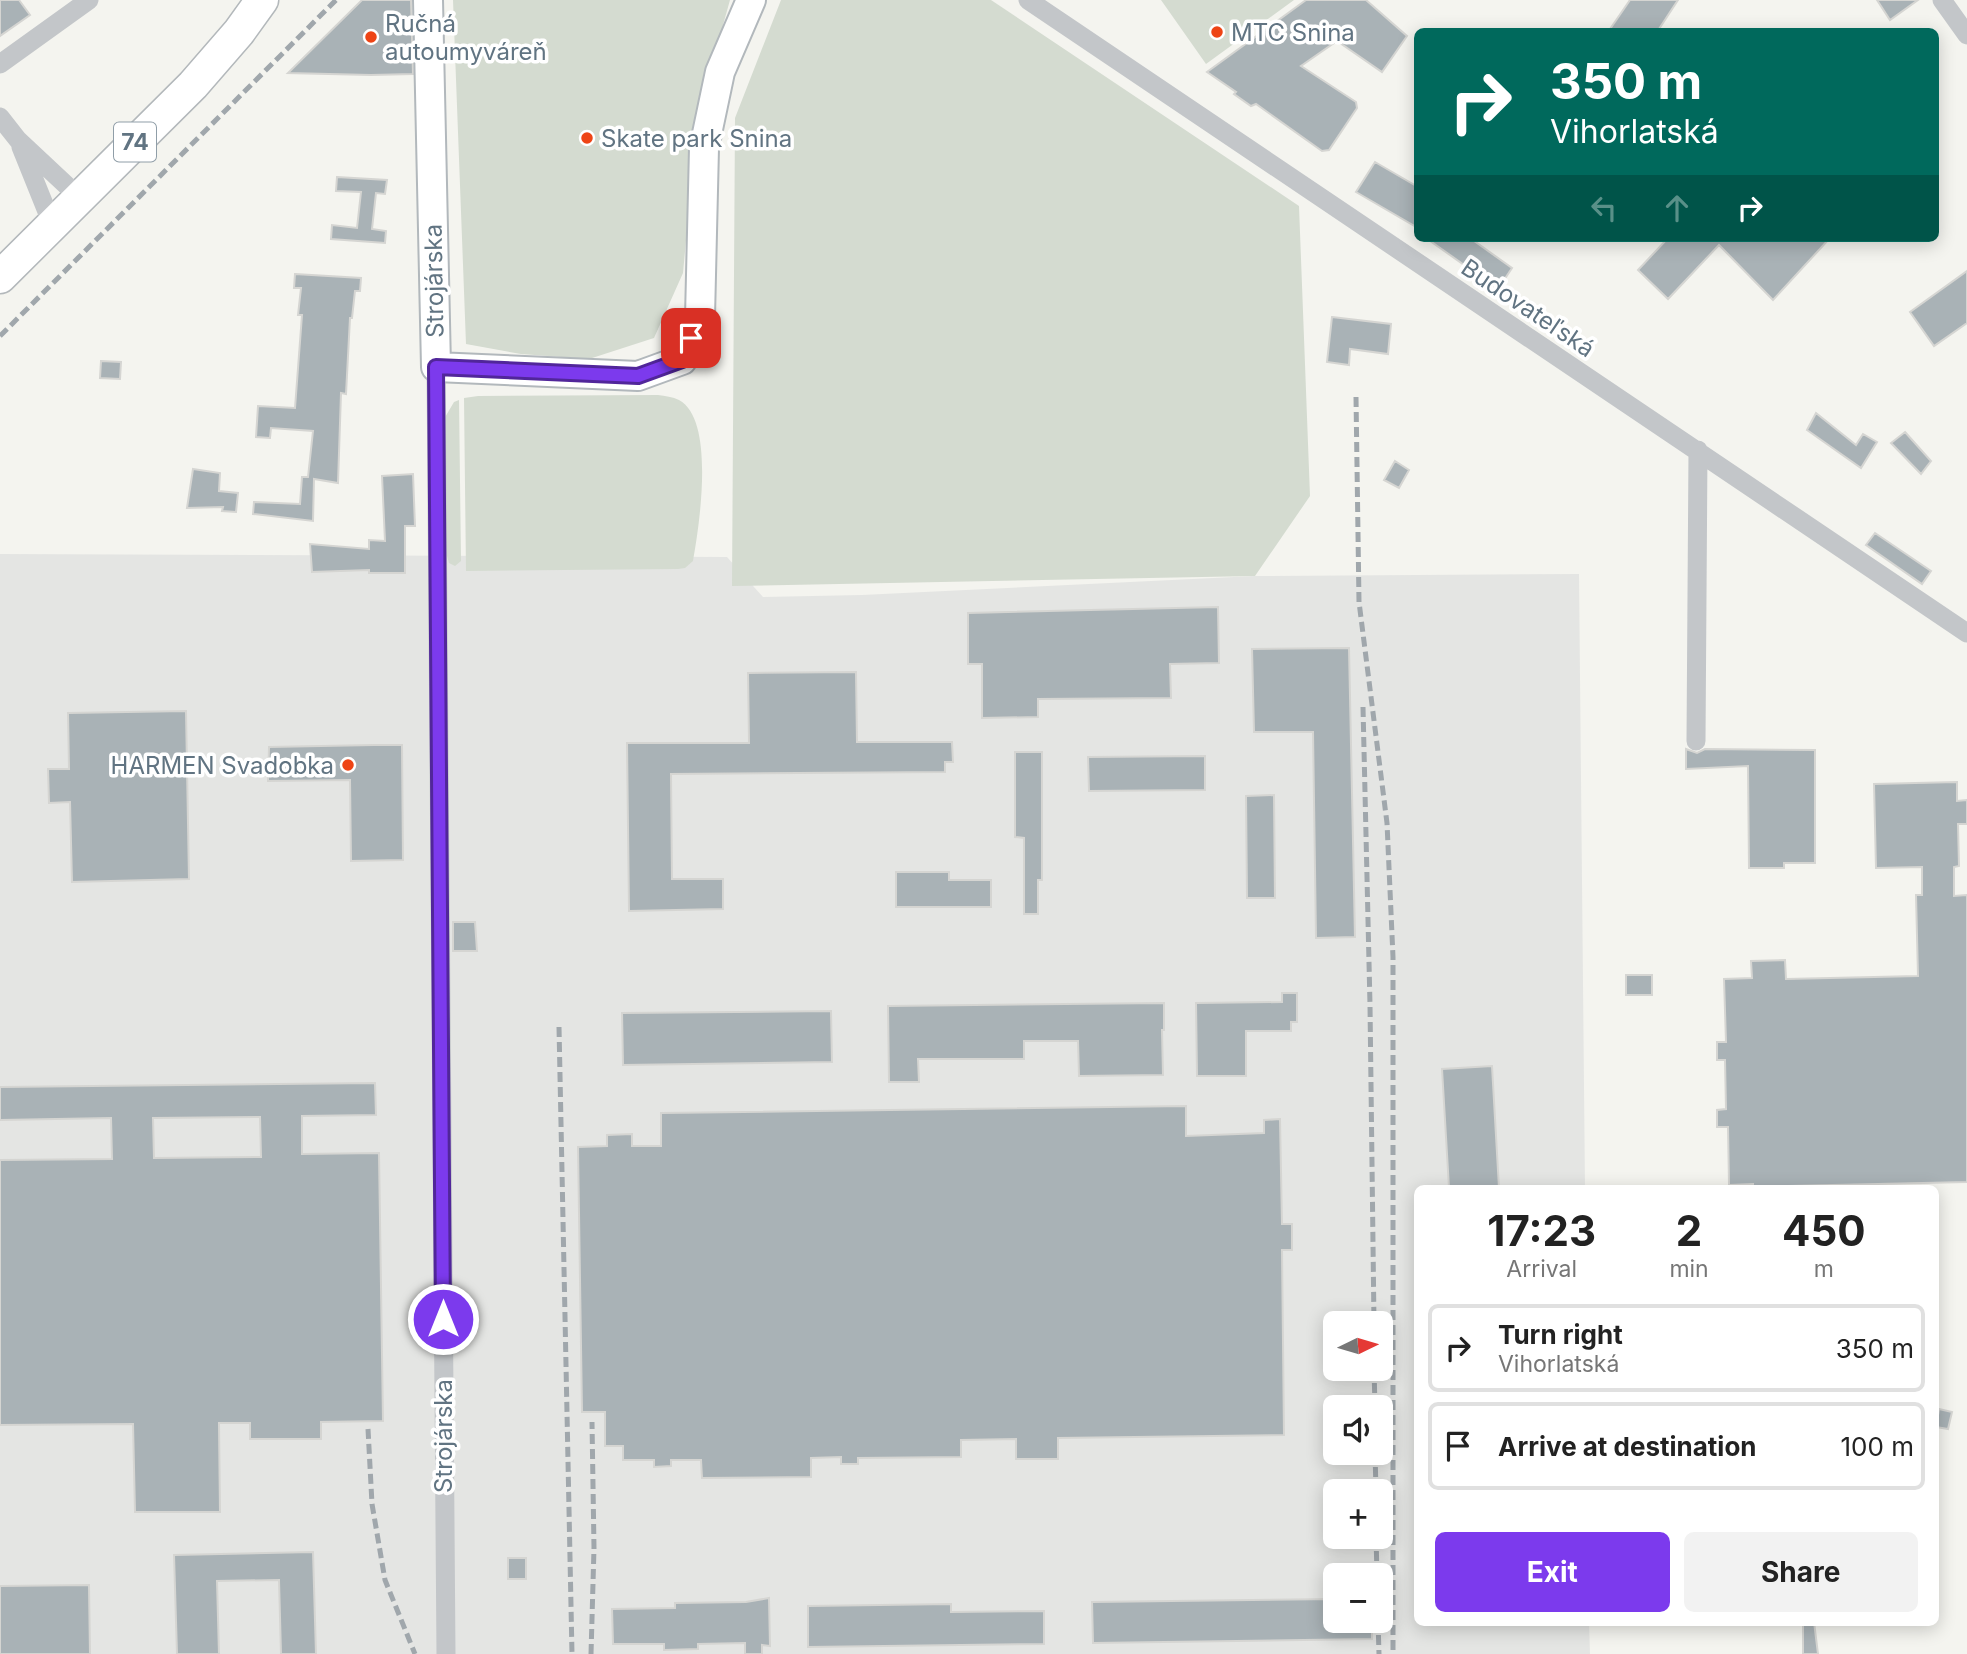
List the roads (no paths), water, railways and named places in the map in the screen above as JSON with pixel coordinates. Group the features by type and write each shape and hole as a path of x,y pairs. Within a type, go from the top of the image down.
{"main road":[{"name":"74","path":"0,277 193,85 239,32 262,0"},
{"name":"Strojárska","path":"428,0 436,367"},
{"path":"436,367 638,376 682,360 700,317 704,148 720,72 751,0"}],"street":[{"path":"0,64 89,0"},
{"name":"Budovateľská","path":"1028,0 1967,633"},
{"path":"1942,0 1967,35"},
{"path":"6,128 80,198"},
{"path":"6,128 52,224"},
{"name":"Strojárska","path":"436,367 446,1654"},
{"path":"1696,741 1698,450"}],"railway":[{"path":"0,336 336,0"},
{"path":"1356,397 1359,602 1387,823 1393,957 1393,1654"},
{"path":"1363,707 1374,1311"},
{"path":"559,1027 572,1654"},
{"path":"1374,1381 1375,1395"},
{"path":"591,1654 594,1548 592,1422"},
{"path":"368,1429 372,1504 385,1580 415,1654"},
{"path":"1375,1465 1376,1479"},
{"path":"1376,1549 1377,1563"},
{"path":"1378,1633 1379,1654"}],"place":[{"name":"MTC Snina","path":"1217,32"},
{"name":"Ručná autoumyváreň","path":"371,37"},
{"name":"Skate park Snina","path":"587,138"},
{"name":"HARMEN Svadobka","path":"348,765"}]}
